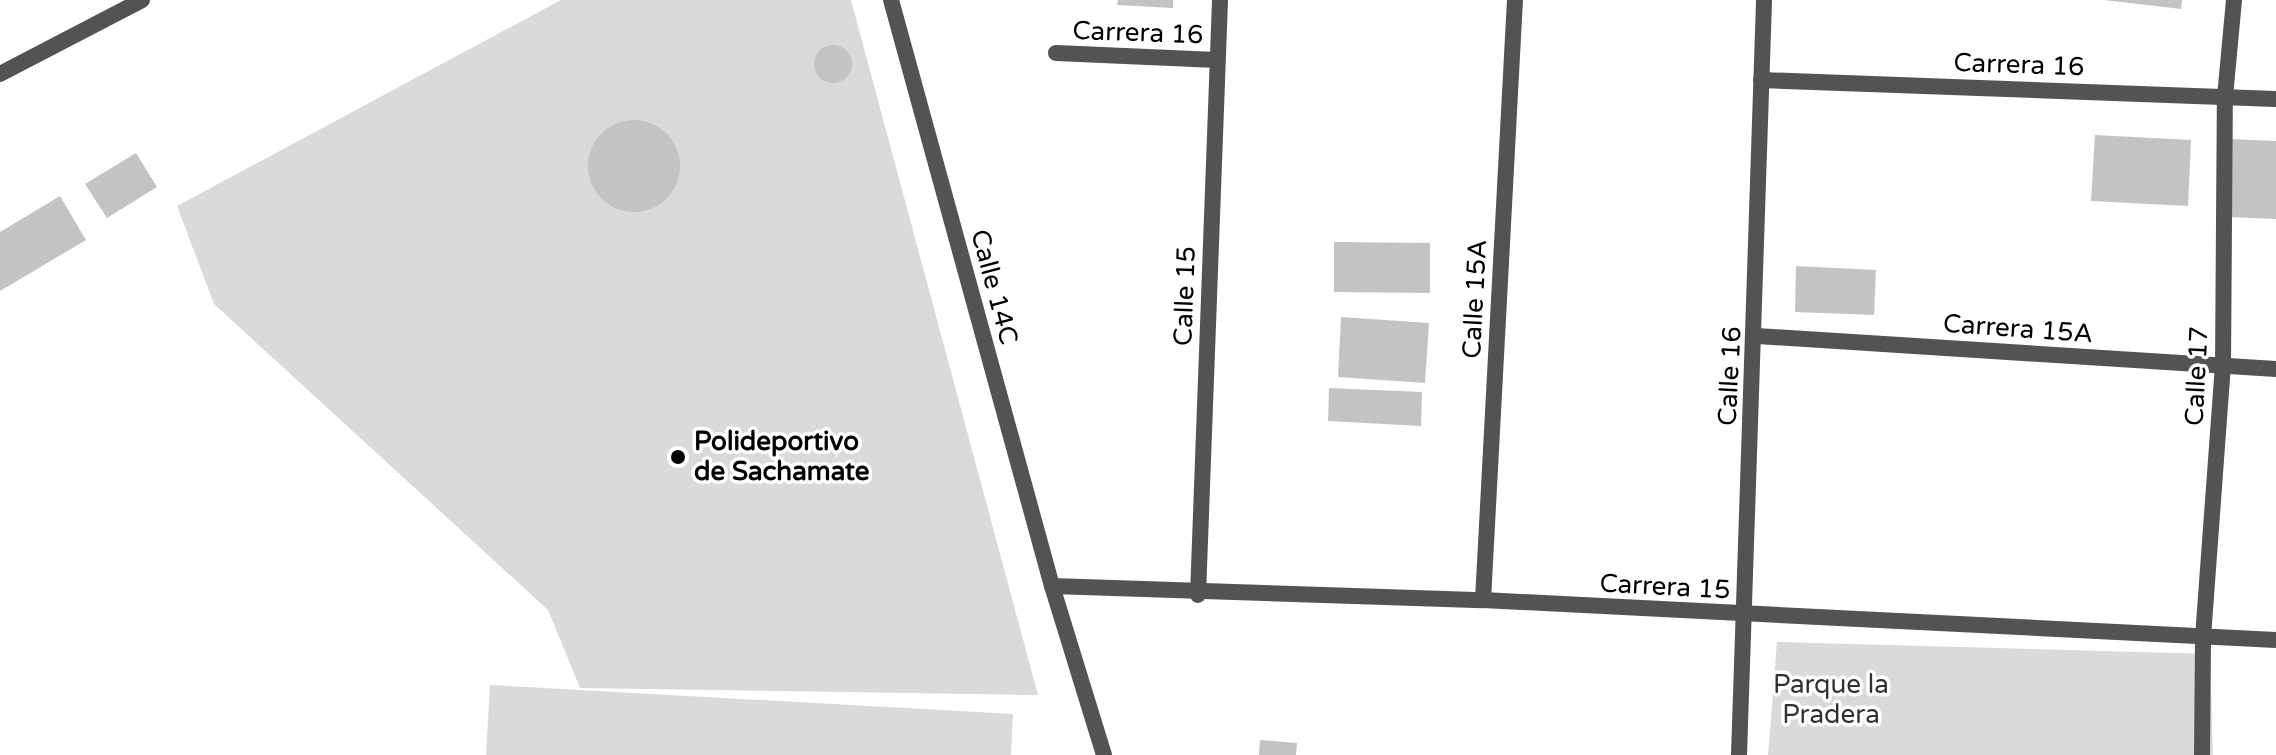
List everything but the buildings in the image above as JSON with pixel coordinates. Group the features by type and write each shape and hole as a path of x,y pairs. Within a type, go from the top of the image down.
{"street":[{"path":"0,74 142,0"},
{"name":"Calle 14C","path":"891,0 1052,586"},
{"name":"Calle 15","path":"1198,595 1220,0"},
{"name":"Calle 15A","path":"1483,600 1515,0"},
{"name":"Calle 16","path":"1739,755 1740,615 1757,336 1764,0"},
{"name":"Calle 17","path":"2202,755 2203,637 2223,366 2225,97 2234,0"},
{"name":"Carrera 16","path":"1056,53 1217,60"},
{"name":"Carrera 16","path":"1761,80 2276,99"},
{"name":"Carrera 15A","path":"1757,336 2276,369"},
{"path":"1052,586 1104,755"},
{"name":"Carrera 15","path":"1052,586 1198,595 1483,600 2276,640"}],"green space":[{"name":"Polideportivo de Sachamate","path":"561,0 851,0 1038,695 580,688 548,610 214,304 177,206"},
{"name":"Parque la Pradera","path":"1777,642 2210,654 2213,755 1768,755"},
{"path":"490,685 1013,714 1011,755 486,755"}],"place":[{"name":"Polideportivo de Sachamate","path":"678,457"}]}
